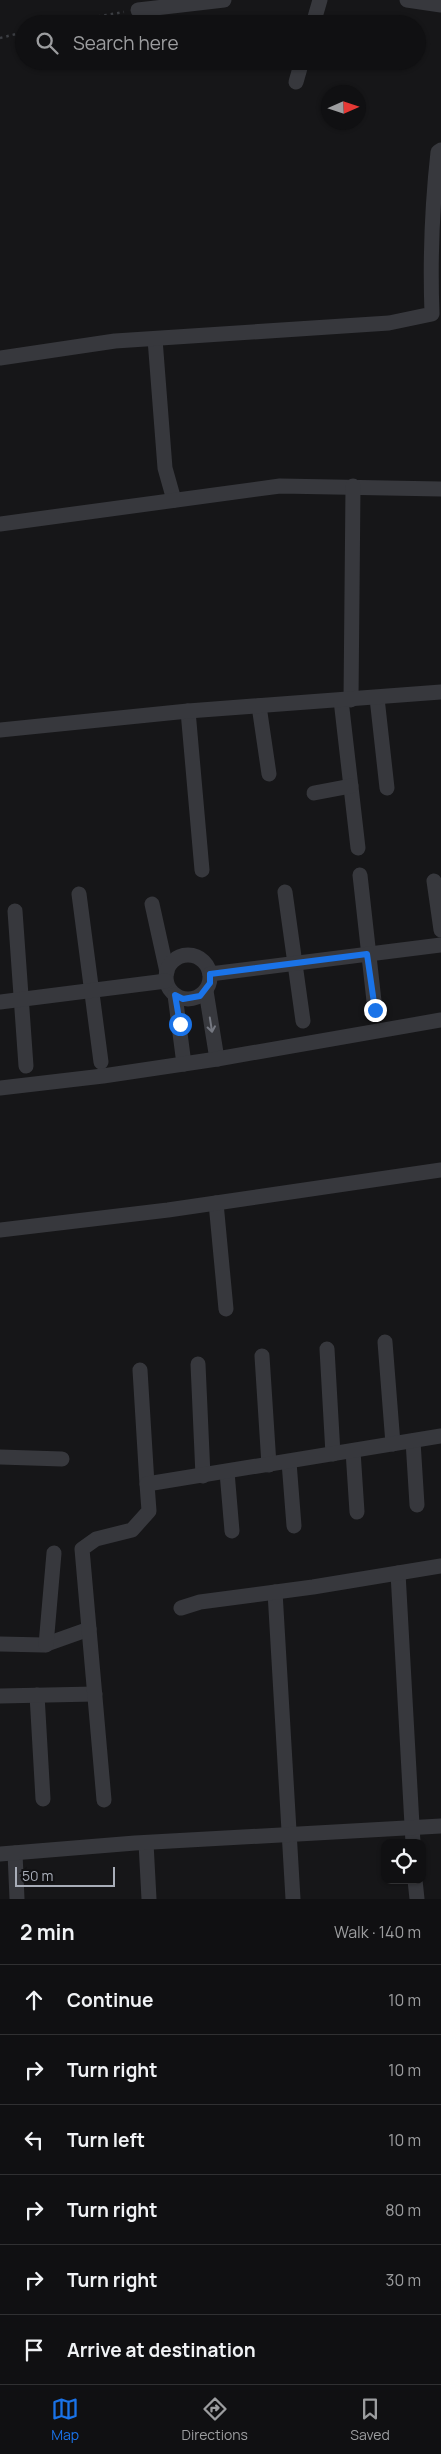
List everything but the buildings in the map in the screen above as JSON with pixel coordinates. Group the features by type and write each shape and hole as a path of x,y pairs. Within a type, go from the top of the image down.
{"street":[{"path":"138,10 224,0"},
{"path":"316,15 320,0"},
{"path":"407,0 441,5"},
{"path":"296,82 299,70"},
{"path":"0,358 115,341 389,323 432,314 430,281 435,180 438,152 441,150"},
{"path":"155,339 165,468 174,500"},
{"path":"0,524 280,486 441,489"},
{"path":"353,486 346,700 351,786 358,848"},
{"path":"0,730 188,711 441,692"},
{"path":"378,698 387,788"},
{"path":"259,706 269,774"},
{"path":"188,711 202,870"},
{"path":"314,793 351,786"},
{"path":"360,875 367,954 375,1010"},
{"path":"434,881 441,930"},
{"path":"285,892 303,1021"},
{"path":"79,894 101,1062"},
{"path":"152,904 169,989 183,999 192,1000 206,991"},
{"path":"15,911 26,1066"},
{"path":"210,974 441,945"},
{"path":"167,976 177,958 194,956 202,959 208,966 210,974 206,991 217,1059"},
{"path":"0,1002 93,990 167,976"},
{"path":"175,995 184,1064"},
{"path":"0,1088 217,1059 441,1020"},
{"path":"0,1230 216,1203 441,1170"},
{"path":"216,1203 226,1309"},
{"path":"385,1342 393,1444"},
{"path":"327,1348 333,1454"},
{"path":"262,1356 269,1465"},
{"path":"198,1364 203,1476"},
{"path":"104,1800 82,1549 96,1538 132,1530 149,1511 140,1370"},
{"path":"147,1484 441,1436"},
{"path":"413,1441 417,1504"},
{"path":"354,1451 357,1512"},
{"path":"0,1457 62,1459"},
{"path":"289,1462 294,1526"},
{"path":"227,1472 232,1531"},
{"path":"46,1645 54,1553"},
{"path":"181,1608 200,1602 441,1566"},
{"path":"398,1573 413,1839"},
{"path":"275,1592 293,1899"},
{"path":"0,1644 46,1645 89,1629"},
{"path":"0,1696 95,1694"},
{"path":"37,1695 43,1799"},
{"path":"17,1899 7,1853 441,1826"},
{"path":"146,1843 149,1899"},
{"path":"415,1884 417,1899"}],"path":[{"path":"108,15 138,10"},
{"path":"0,38 15,34"}],"route":[{"path":"180,1024 175,995 183,999 192,1000 200,996 206,991 210,983 210,974 367,954 375,1010"}]}
